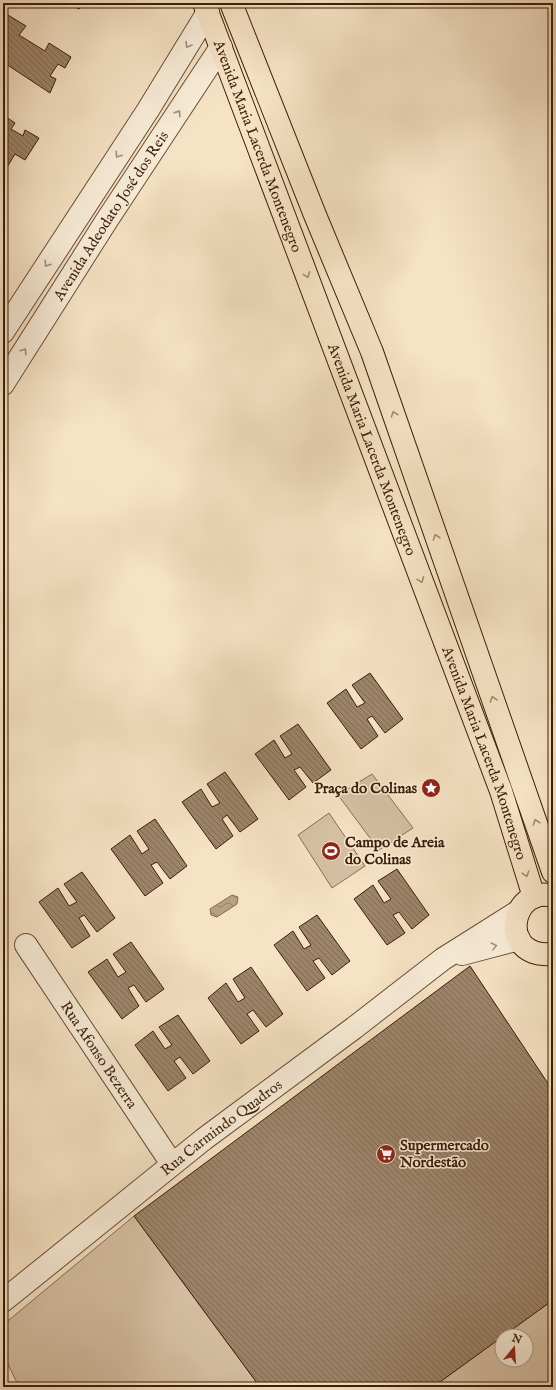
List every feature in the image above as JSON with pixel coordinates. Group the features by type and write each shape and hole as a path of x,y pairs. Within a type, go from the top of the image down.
{"main road":[{"name":"Avenida Maria Lacerda Montenegro","path":"208,6 221,47 501,791 535,902"},
{"name":"Avenida Maria Lacerda Montenegro","path":"239,9 315,215 372,352 553,872"},
{"path":"535,902 516,920 516,930 519,939 528,950 549,959"}],"street":[{"name":"Avenida Adeodato José dos Reis","path":"3,332 148,110 208,6"},
{"name":"Avenida Adeodato José dos Reis","path":"3,384 221,47"},
{"path":"86,205 108,220"},
{"name":"Rua Carmindo Quadros","path":"6,1293 204,1138 354,1028 443,959 535,902"},
{"name":"Rua Carmindo Quadros","path":"443,959 519,939"},
{"name":"Rua Afonso Bezerra","path":"26,945 172,1164"}],"shaded area":[{"path":"372,774 413,828 379,850 338,795"},
{"name":"Campo de Areia do Colinas","path":"329,813 365,866 332,888 298,835"},
{"path":"134,1216 260,1387 19,1387 3,1354 3,1325"},
{"path":"553,1300 553,1387 433,1387 494,1343 494,1368 534,1368 534,1328 514,1328"}],"water":[{"path":"232,895 238,897 237,904 217,917 211,915 210,909"}],"building":[{"path":"68,3 83,3 79,9"},
{"path":"3,12 26,26 19,35 45,51 49,43 71,57 65,68 58,64 50,76 56,79 50,93 3,62"},
{"path":"3,115 15,123 11,129 23,136 25,130 39,138 25,160 15,154 3,174"},
{"path":"370,673 403,719 385,733 372,716 367,719 378,736 361,749 327,703 346,689 357,707 365,703 352,685"},
{"path":"298,724 331,770 313,783 300,767 294,770 306,787 289,800 255,754 274,740 285,758 292,754 280,736"},
{"path":"225,772 258,819 240,832 227,815 222,819 233,836 216,849 182,802 201,789 212,807 220,803 207,784"},
{"path":"155,819 187,866 170,879 157,862 151,865 163,883 145,896 111,849 130,835 142,854 149,849 137,831"},
{"path":"397,869 429,915 412,929 399,912 393,915 405,933 387,945 354,899 373,885 384,903 391,899 378,881"},
{"path":"82,872 115,918 97,932 84,915 79,918 90,936 72,948 39,902 58,888 69,906 77,902 64,884"},
{"path":"317,915 350,961 332,975 319,958 313,961 325,978 307,991 274,945 293,931 304,949 311,945 299,927"},
{"path":"131,942 164,989 146,1002 134,985 128,988 139,1006 122,1019 88,972 107,959 118,977 126,972 113,954"},
{"name":"Supermercado Nordestão","path":"470,966 553,1091 553,1300 514,1328 494,1328 494,1343 433,1387 260,1387 134,1216"},
{"path":"251,967 283,1014 266,1027 253,1010 247,1014 259,1031 241,1044 208,998 226,983 238,1002 245,998 233,979"},
{"path":"178,1015 210,1061 193,1074 180,1057 174,1061 186,1078 168,1091 135,1045 153,1031 165,1049 172,1045 159,1027"},
{"path":"3,1377 11,1387 3,1387"}],"place":[{"name":"Praça do Colinas","path":"431,788"},
{"name":"Campo de Areia do Colinas","path":"331,851"},
{"name":"Supermercado Nordestão","path":"386,1154"}]}
